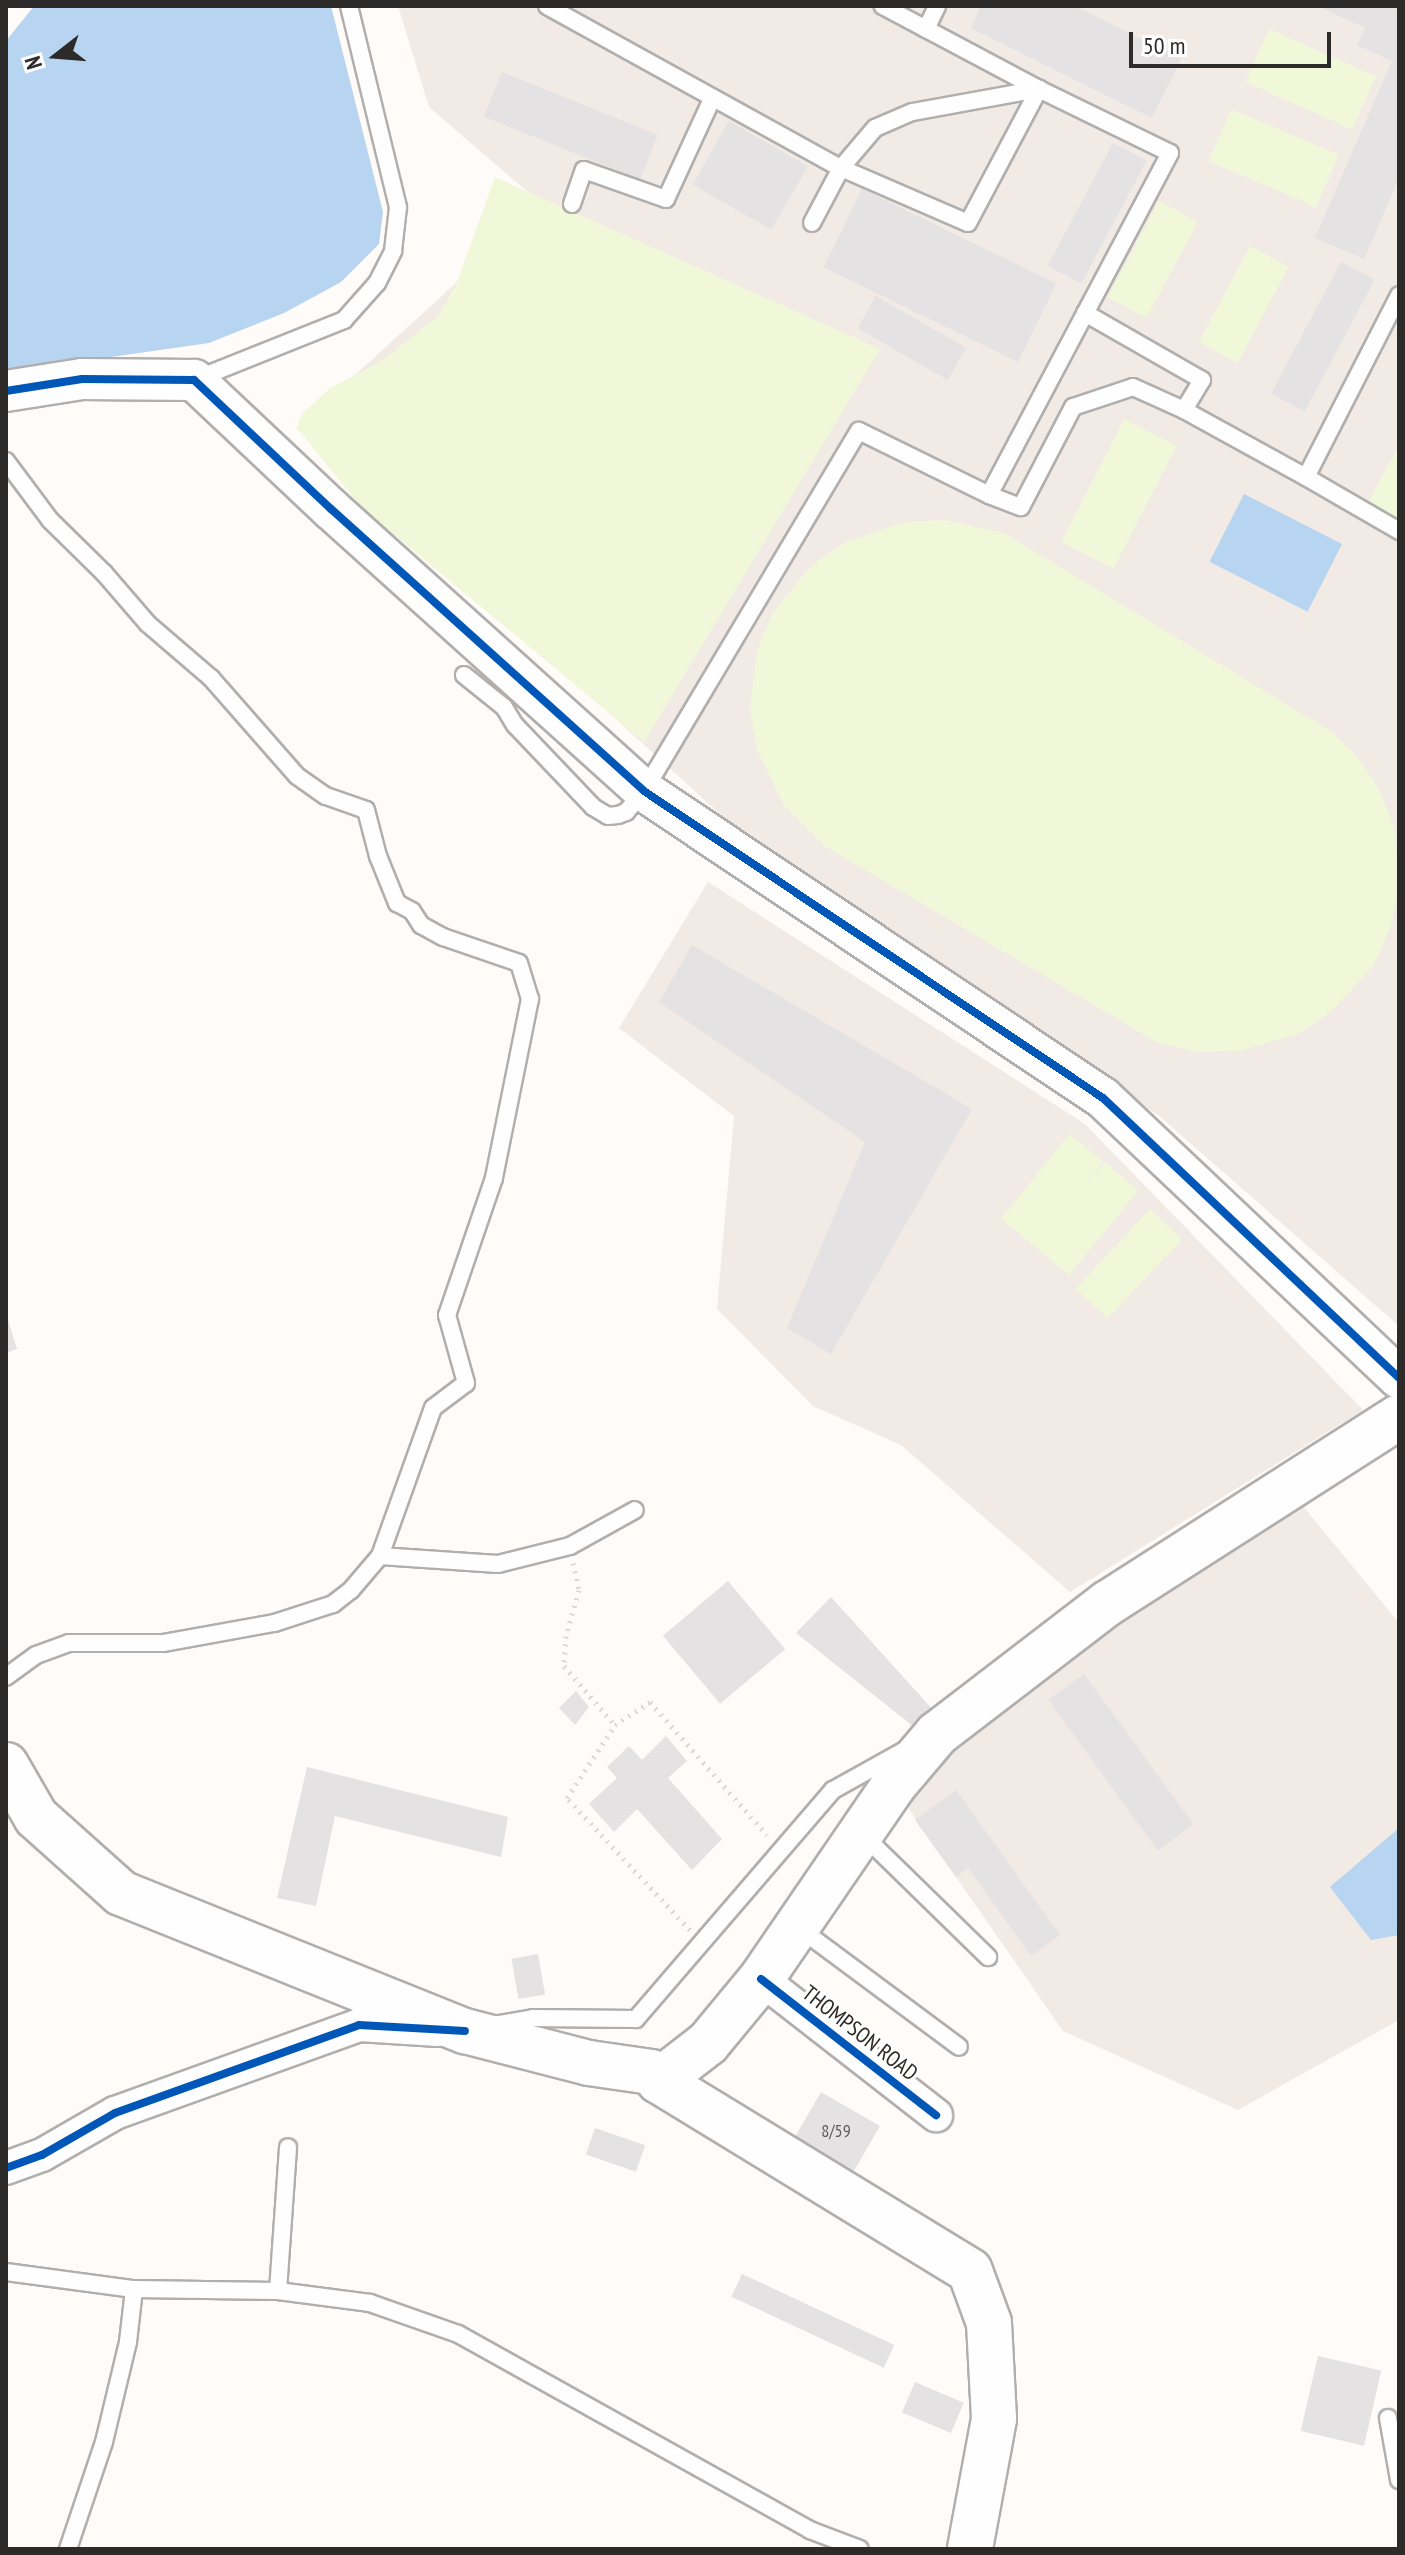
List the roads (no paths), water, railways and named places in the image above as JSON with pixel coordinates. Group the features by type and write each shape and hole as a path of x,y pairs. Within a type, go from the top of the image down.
{"main road":[{"path":"659,2081 708,2043 761,1979 799,1928 893,1786 937,1734 1108,1603 1399,1417"},
{"path":"6,1765 36,1817 121,1893 465,2031 589,2063 651,2072 659,2081 970,2271 989,2323 994,2419 970,2549"}],"street":[{"path":"6,391 82,379 194,380 331,509 644,791 1103,1098 1399,1378"},
{"name":"THOMPSON ROAD","path":"761,1979 936,2115"},
{"path":"6,2168 42,2155 115,2113 359,2025 465,2031"}],"lane":[{"path":"194,380 266,348 344,320 377,283 393,251 398,207 349,6"},
{"path":"547,6 841,168 968,223 1039,89"},
{"path":"883,6 1039,89 1170,153 989,495"},
{"path":"926,29 937,6"},
{"path":"812,223 841,168 875,128 912,112 1039,89"},
{"path":"572,204 584,170 666,199 712,99"},
{"path":"1306,477 1399,295"},
{"path":"1085,313 1202,380 1184,410"},
{"path":"464,675 504,707 515,725 601,813 608,816 626,812 644,791 859,431 989,495 1021,507 1073,407 1133,387 1184,410 1399,531"},
{"path":"6,461 50,520 104,573 148,624 211,678 297,776 326,796 366,810 378,856 397,903 412,911 421,925 443,937 519,963 530,999 494,1178 447,1315 466,1383 433,1408 380,1556 351,1590 333,1604 274,1623 163,1643 69,1643 36,1655 6,1677"},
{"path":"380,1556 498,1564 570,1546 635,1510"},
{"path":"465,2031 533,2018 636,2019 833,1790 937,1734"},
{"path":"862,1834 988,1957"},
{"path":"799,1928 959,2047"},
{"path":"278,2291 288,2147"},
{"path":"6,2272 134,2289 278,2291 370,2303 458,2334 821,2542 860,2549"},
{"path":"68,2549 104,2442 128,2342 134,2289"},
{"path":"1388,2418 1399,2480"}],"water":[{"path":"34,6 331,6 383,212 379,244 341,282 284,313 209,343 6,372 6,41"},
{"path":"1244,494 1342,544 1308,612 1209,562"},
{"path":"1399,1828 1399,1935 1371,1940 1330,1887"}]}
